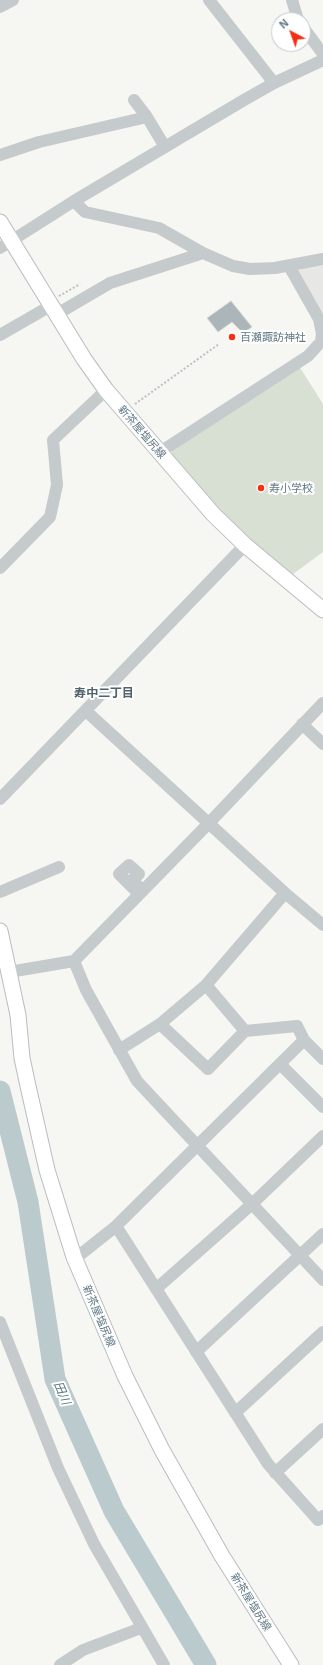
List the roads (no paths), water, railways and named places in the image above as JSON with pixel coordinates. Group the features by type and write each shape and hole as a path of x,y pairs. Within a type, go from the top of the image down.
{"main road":[{"name":"新茶屋塩尻線","path":"0,222 6,244 53,306 84,359 106,390 213,514 245,545 323,610"},
{"name":"新茶屋塩尻線","path":"0,931 18,1015 22,1058 45,1163 74,1257 125,1376 162,1450 222,1556 291,1665"}],"street":[{"path":"0,6 13,0"},
{"path":"209,0 274,83"},
{"path":"292,0 296,12"},
{"path":"311,38 323,54"},
{"path":"6,244 74,201 274,83 323,60"},
{"path":"134,100 147,117 165,147"},
{"path":"0,155 39,142 147,117"},
{"path":"74,201 85,212 159,228 203,253 233,266 250,269 289,266 323,259"},
{"path":"0,335 53,306 110,283 203,253"},
{"path":"160,452 308,356 321,345 322,334 319,319 289,266"},
{"path":"0,568 50,517 57,485 53,440 106,390"},
{"path":"0,799 245,545"},
{"path":"9,972 74,961 209,823 323,703"},
{"path":"86,711 285,893 323,925"},
{"path":"302,724 323,744"},
{"path":"0,892 59,867"},
{"path":"119,1050 160,1024 206,985 285,893"},
{"path":"74,961 86,990 137,1081 323,1280"},
{"path":"206,985 246,1031"},
{"path":"160,1024 208,1069 246,1031 297,1026 304,1040 323,1059"},
{"path":"74,1257 81,1254 116,1226 304,1040"},
{"path":"280,1064 323,1107"},
{"path":"156,1289 252,1204 323,1136"},
{"path":"116,1226 275,1473 318,1520 323,1516"},
{"path":"196,1352 323,1234"},
{"path":"0,1322 58,1468 94,1544 141,1628 164,1665"},
{"path":"235,1413 323,1332"},
{"path":"275,1473 323,1429"},
{"path":"60,1665 83,1650 141,1628"}],"waterway":[{"name":"田川","path":"0,1091 28,1202 55,1379 114,1511 206,1665"}],"place":[{"name":"百瀬諏訪神社","path":"232,337"},
{"name":"寿小学校","path":"261,488"}],"district":[{"name":"寿中二丁目","path":"104,693"}]}
